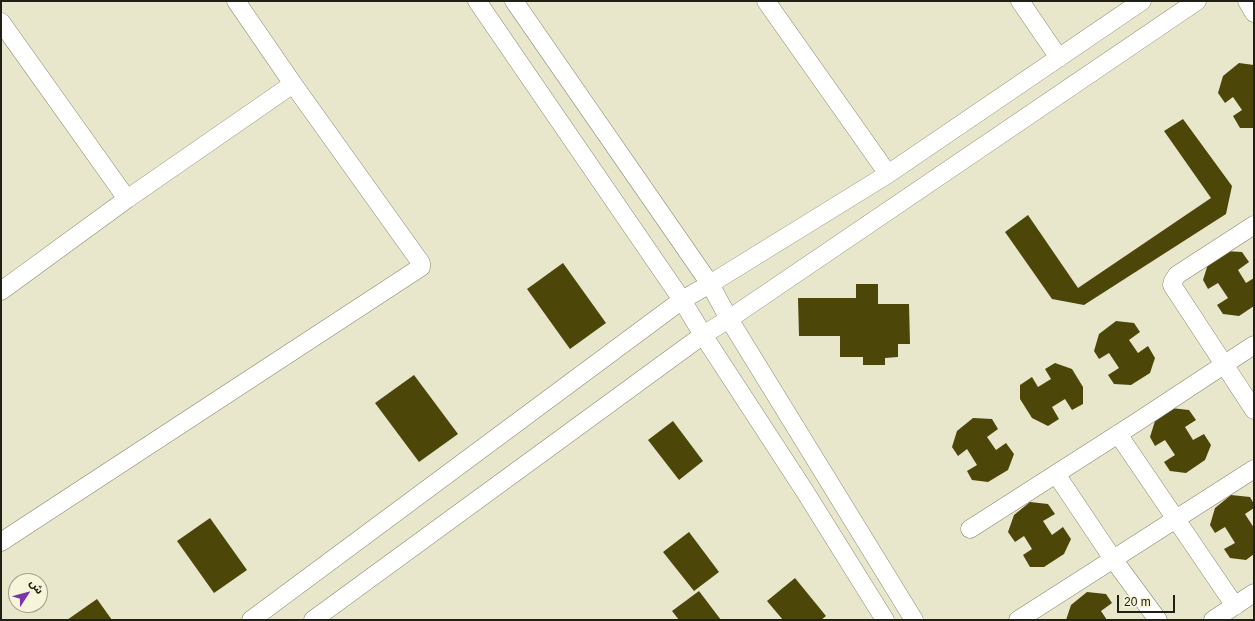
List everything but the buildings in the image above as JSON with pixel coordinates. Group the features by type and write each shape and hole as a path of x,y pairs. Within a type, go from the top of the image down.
{"street":[{"path":"1,542 421,267 421,263 293,84 236,1"},
{"path":"477,1 682,300 702,336 804,490 885,620"},
{"path":"514,1 710,284 729,319 914,620"},
{"path":"766,1 888,174"},
{"path":"1020,1 1059,58"},
{"path":"251,620 682,300 888,174 1142,1"},
{"path":"313,620 702,336 1198,1"},
{"path":"1247,1 1254,13"},
{"path":"3,27 127,199"},
{"path":"1,291 127,199 293,84"},
{"path":"1018,86 1036,111"},
{"path":"1254,225 1177,275 1172,285 1254,410"},
{"path":"970,529 1254,345"},
{"path":"1118,434 1235,606"},
{"path":"1018,620 1254,469"},
{"path":"1056,474 1113,559 1158,620"},
{"path":"1213,620 1254,593"}]}
